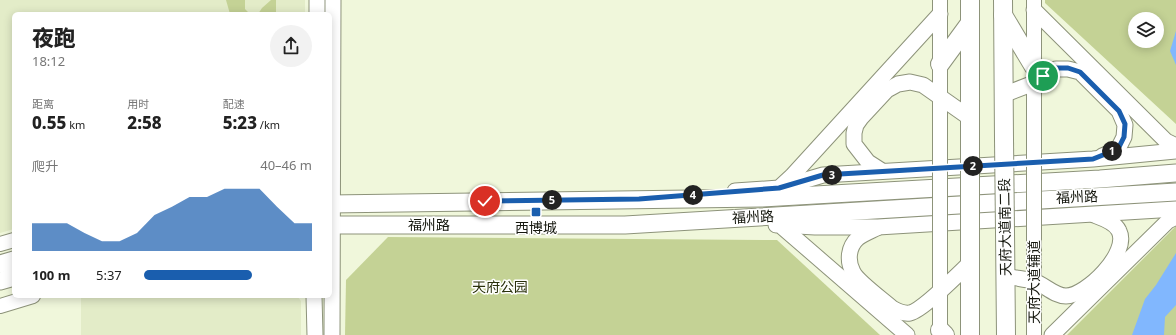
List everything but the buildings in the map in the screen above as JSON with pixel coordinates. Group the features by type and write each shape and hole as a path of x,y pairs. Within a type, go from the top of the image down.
{"highway":[{"path":"970,0 970,335"},
{"path":"1003,7 1034,75"},
{"name":"天府大道南二段","path":"1003,7 1006,335"},
{"path":"940,64 970,23"}],"main road":[{"path":"317,0 317,12"},
{"path":"332,102 333,0"},
{"path":"1034,5 1166,141 1176,146"},
{"path":"779,188 792,176 940,7"},
{"path":"1003,95 1034,75 1056,68 1068,68 1080,72 1119,111 1125,124 1124,137 1118,149 1093,159"},
{"path":"882,171 868,162 854,144 854,132 856,125 861,118 887,90 898,84 910,82 923,85 970,118"},
{"path":"639,199 779,188 823,175 1093,159 1176,151"},
{"name":"福州路","path":"332,204 762,198 1176,173"},
{"name":"福州路","path":"332,226 625,224 1176,192"},
{"path":"625,224 878,227 1176,209"},
{"path":"1006,276 1034,281 1058,294 1065,296 1084,289 1109,267 1117,255 1121,243 1120,231 1111,222 1091,214"},
{"path":"1052,335 1168,221 1176,217"},
{"path":"780,225 907,335"},
{"path":"878,227 858,238 851,246 849,265 853,274 892,308 899,312 908,313 915,311 970,262"},
{"path":"0,264 12,261"},
{"path":"0,281 12,278"},
{"path":"314,298 314,335"},
{"path":"332,298 332,335"}],"street":[{"name":"天府大道辅道","path":"1034,5 1034,335"},
{"path":"940,7 940,290 942,333"},
{"path":"0,244 12,241"},
{"path":"0,306 26,298"}],"shaded area":[{"path":"0,0 305,0 305,12 12,12 12,230 0,233"},
{"path":"81,298 299,298 301,301 301,335 81,335"}],"green space":[{"path":"226,0 245,0 245,9 248,12 229,12"},
{"path":"271,0 276,0 276,12 259,12"},
{"path":"1045,0 1176,0 1176,124 1045,3"},
{"path":"1176,226 1176,335 1067,335"},
{"name":"天府公园","path":"388,237 777,240 880,335 345,335 346,280"}],"water":[{"path":"1176,31 1176,65 1170,51"},
{"path":"1176,253 1176,305 1165,317 1164,335 1132,335 1145,299 1156,285"}],"place":[{"name":"西博城","path":"536,212"}],"route":[{"path":"485,201 639,199 779,188 823,175 1093,159 1118,149 1124,137 1125,124 1119,111 1080,72 1068,68 1056,68 1043,76"}]}
